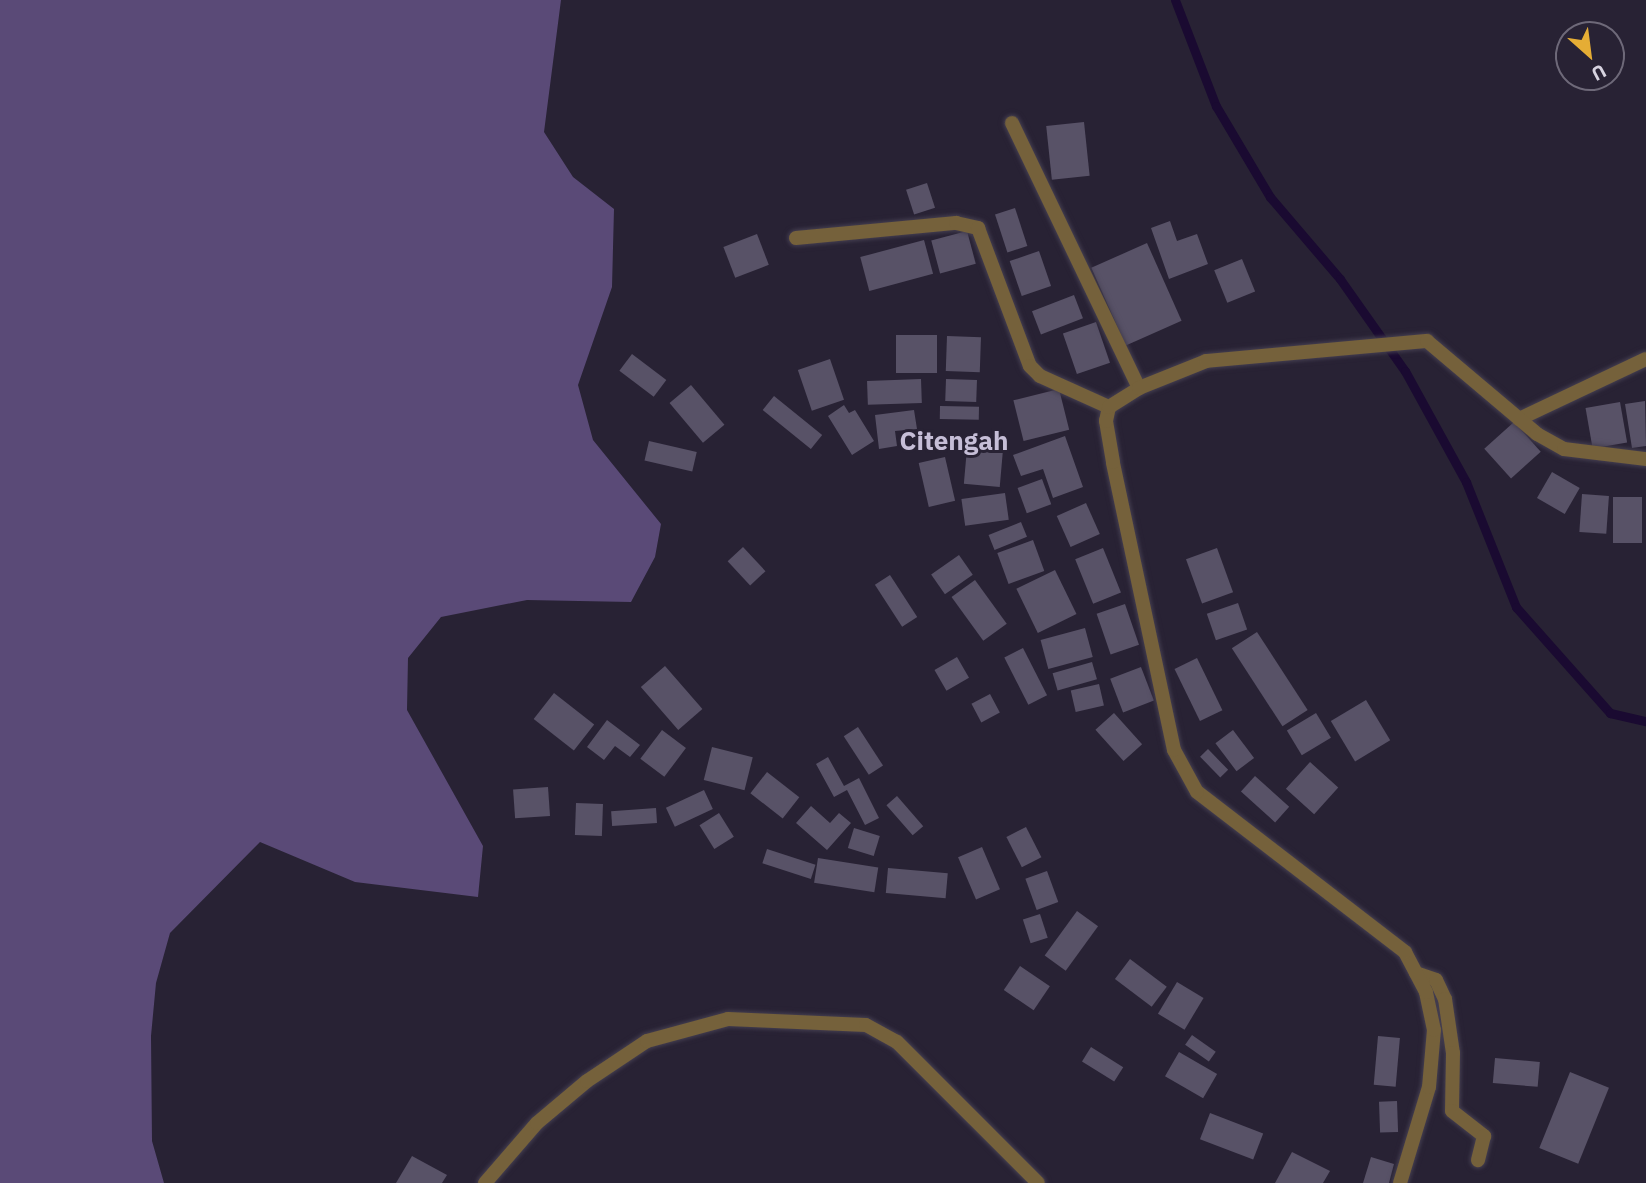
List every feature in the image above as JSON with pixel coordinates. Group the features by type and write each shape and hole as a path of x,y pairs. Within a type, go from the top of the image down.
{"street":[{"path":"1012,123 1139,388"},
{"path":"796,238 956,223 978,228 1030,366 1040,376 1109,407"},
{"path":"1400,1183 1429,1087 1434,1030 1416,973 1405,952 1362,916 1198,792 1174,750 1113,461 1106,421 1109,407 1139,388 1206,361 1347,346 1427,341 1519,419 1564,449 1646,459"},
{"path":"1519,419 1646,359"},
{"path":"1416,973 1436,980 1445,999 1453,1053 1452,1111 1484,1136 1478,1160"},
{"path":"485,1183 537,1123 587,1081 648,1041 728,1019 866,1025 897,1042 1038,1183"}],"shaded area":[{"path":"0,0 561,0 544,132 573,177 614,209 612,287 578,385 593,440 661,524 655,557 631,602 527,600 441,617 408,658 407,710 483,846 478,897 355,882 260,842 170,933 156,983 151,1036 152,1141 164,1183 0,1183"}],"building":[{"path":"1084,122 1090,176 1052,180 1046,126"},
{"path":"927,183 935,208 914,215 906,190"},
{"path":"1015,208 1027,246 1007,253 995,214"},
{"path":"1170,221 1177,241 1197,234 1208,264 1169,279 1151,228"},
{"path":"967,231 976,264 940,273 931,241"},
{"path":"757,234 769,265 735,278 723,247"},
{"path":"924,240 933,274 869,291 860,257"},
{"path":"1147,243 1182,321 1126,345 1091,268"},
{"path":"1039,251 1051,286 1022,296 1010,261"},
{"path":"1242,259 1255,291 1227,303 1214,270"},
{"path":"1074,295 1083,318 1041,334 1032,311"},
{"path":"1096,322 1110,363 1077,374 1063,333"},
{"path":"896,335 937,335 937,373 896,373"},
{"path":"947,336 981,337 980,372 946,371"},
{"path":"632,354 666,380 654,397 619,371"},
{"path":"830,359 844,400 812,411 798,370"},
{"path":"921,379 922,403 868,405 867,381"},
{"path":"946,379 977,380 976,402 945,401"},
{"path":"691,385 724,425 703,443 670,403"},
{"path":"1059,389 1069,430 1024,441 1013,400"},
{"path":"774,396 822,435 811,449 763,410"},
{"path":"1645,401 1646,446 1632,448 1625,404"},
{"path":"1620,402 1627,442 1593,448 1586,408"},
{"path":"844,405 849,413 855,410 874,441 852,455 828,416"},
{"path":"940,406 979,407 979,420 940,419"},
{"path":"914,410 917,429 895,431 897,446 879,449 875,415"},
{"path":"1514,422 1541,452 1511,478 1484,449"},
{"path":"1065,436 1083,487 1053,498 1043,469 1021,476 1013,455"},
{"path":"649,441 697,452 692,472 645,460"},
{"path":"967,448 1003,451 1000,487 964,484"},
{"path":"945,457 955,501 929,507 919,463"},
{"path":"1552,472 1580,488 1565,514 1537,498"},
{"path":"1042,479 1051,504 1027,513 1018,488"},
{"path":"1005,493 1009,520 965,526 961,499"},
{"path":"1582,494 1609,496 1606,534 1579,532"},
{"path":"1613,497 1642,497 1642,543 1613,543"},
{"path":"1086,503 1100,534 1071,547 1057,516"},
{"path":"1021,522 1027,537 995,550 989,535"},
{"path":"1033,540 1044,571 1009,584 997,553"},
{"path":"743,547 766,571 750,585 728,561"},
{"path":"1103,548 1121,593 1093,604 1075,559"},
{"path":"1217,548 1233,592 1202,603 1186,559"},
{"path":"959,555 973,575 945,594 931,575"},
{"path":"1055,570 1076,614 1038,633 1016,589"},
{"path":"890,575 917,617 902,627 875,585"},
{"path":"975,580 1007,624 983,641 952,597"},
{"path":"1238,603 1247,629 1216,640 1207,614"},
{"path":"1125,604 1139,645 1111,654 1097,614"},
{"path":"1085,628 1093,657 1048,669 1041,640"},
{"path":"1257,632 1308,710 1282,726 1232,648"},
{"path":"1023,648 1047,695 1028,705 1004,658"},
{"path":"957,657 969,678 946,691 934,670"},
{"path":"1197,658 1222,710 1200,721 1175,669"},
{"path":"1092,662 1097,679 1058,691 1053,673"},
{"path":"665,666 702,709 678,730 641,687"},
{"path":"1141,667 1154,701 1123,712 1110,679"},
{"path":"1099,684 1104,705 1076,712 1071,691"},
{"path":"554,693 594,724 574,750 534,719"},
{"path":"990,694 1000,713 981,722 971,704"},
{"path":"1366,700 1390,740 1355,761 1331,721"},
{"path":"1114,713 1142,744 1124,761 1095,730"},
{"path":"1316,713 1331,738 1302,755 1287,731"},
{"path":"607,720 640,745 630,757 615,746 604,760 587,747"},
{"path":"858,727 883,766 869,775 844,736"},
{"path":"662,730 686,748 664,777 640,759"},
{"path":"1233,730 1254,758 1236,771 1215,743"},
{"path":"712,747 753,757 745,790 704,780"},
{"path":"1208,749 1228,770 1220,778 1200,757"},
{"path":"828,757 844,786 859,778 879,818 865,825 847,790 834,797 816,764"},
{"path":"1310,762 1338,787 1314,814 1286,789"},
{"path":"767,772 799,797 783,819 750,793"},
{"path":"1255,776 1289,807 1275,822 1241,792"},
{"path":"548,787 550,816 515,818 513,789"},
{"path":"704,790 713,809 675,827 666,808"},
{"path":"897,796 923,826 913,835 886,805"},
{"path":"576,803 603,804 602,836 575,835"},
{"path":"811,806 830,823 839,813 851,823 827,850 796,823"},
{"path":"656,808 657,823 612,826 611,811"},
{"path":"719,813 734,837 714,849 699,825"},
{"path":"1026,827 1041,857 1022,867 1006,837"},
{"path":"854,828 880,836 874,856 848,848"},
{"path":"982,847 1000,889 976,900 958,857"},
{"path":"767,849 816,865 811,879 762,863"},
{"path":"818,858 878,868 874,892 814,883"},
{"path":"888,868 948,873 946,898 886,893"},
{"path":"1047,871 1058,902 1037,910 1025,879"},
{"path":"1077,911 1098,926 1066,971 1045,955"},
{"path":"1040,914 1048,938 1031,943 1023,920"},
{"path":"1130,959 1167,987 1152,1007 1115,979"},
{"path":"1020,966 1050,986 1034,1010 1004,990"},
{"path":"1177,982 1204,998 1185,1030 1158,1014"},
{"path":"1192,1035 1216,1052 1209,1061 1185,1045"},
{"path":"1378,1036 1400,1038 1396,1087 1374,1085"},
{"path":"1091,1047 1123,1067 1114,1082 1082,1061"},
{"path":"1179,1052 1217,1074 1203,1098 1165,1076"},
{"path":"1495,1058 1540,1062 1538,1087 1493,1083"},
{"path":"1570,1072 1609,1088 1578,1164 1539,1148"},
{"path":"1397,1101 1398,1132 1380,1133 1379,1102"},
{"path":"1210,1113 1263,1133 1253,1160 1200,1139"},
{"path":"1292,1152 1330,1171 1323,1183 1275,1183"},
{"path":"412,1156 447,1175 442,1183 396,1183"},
{"path":"1371,1157 1394,1164 1389,1183 1363,1183"}],"waterway":[{"path":"1175,0 1216,106 1270,197 1340,279 1405,371 1466,482 1516,607 1610,713 1646,721"}],"district":[{"name":"Citengah","path":"954,441"}]}
